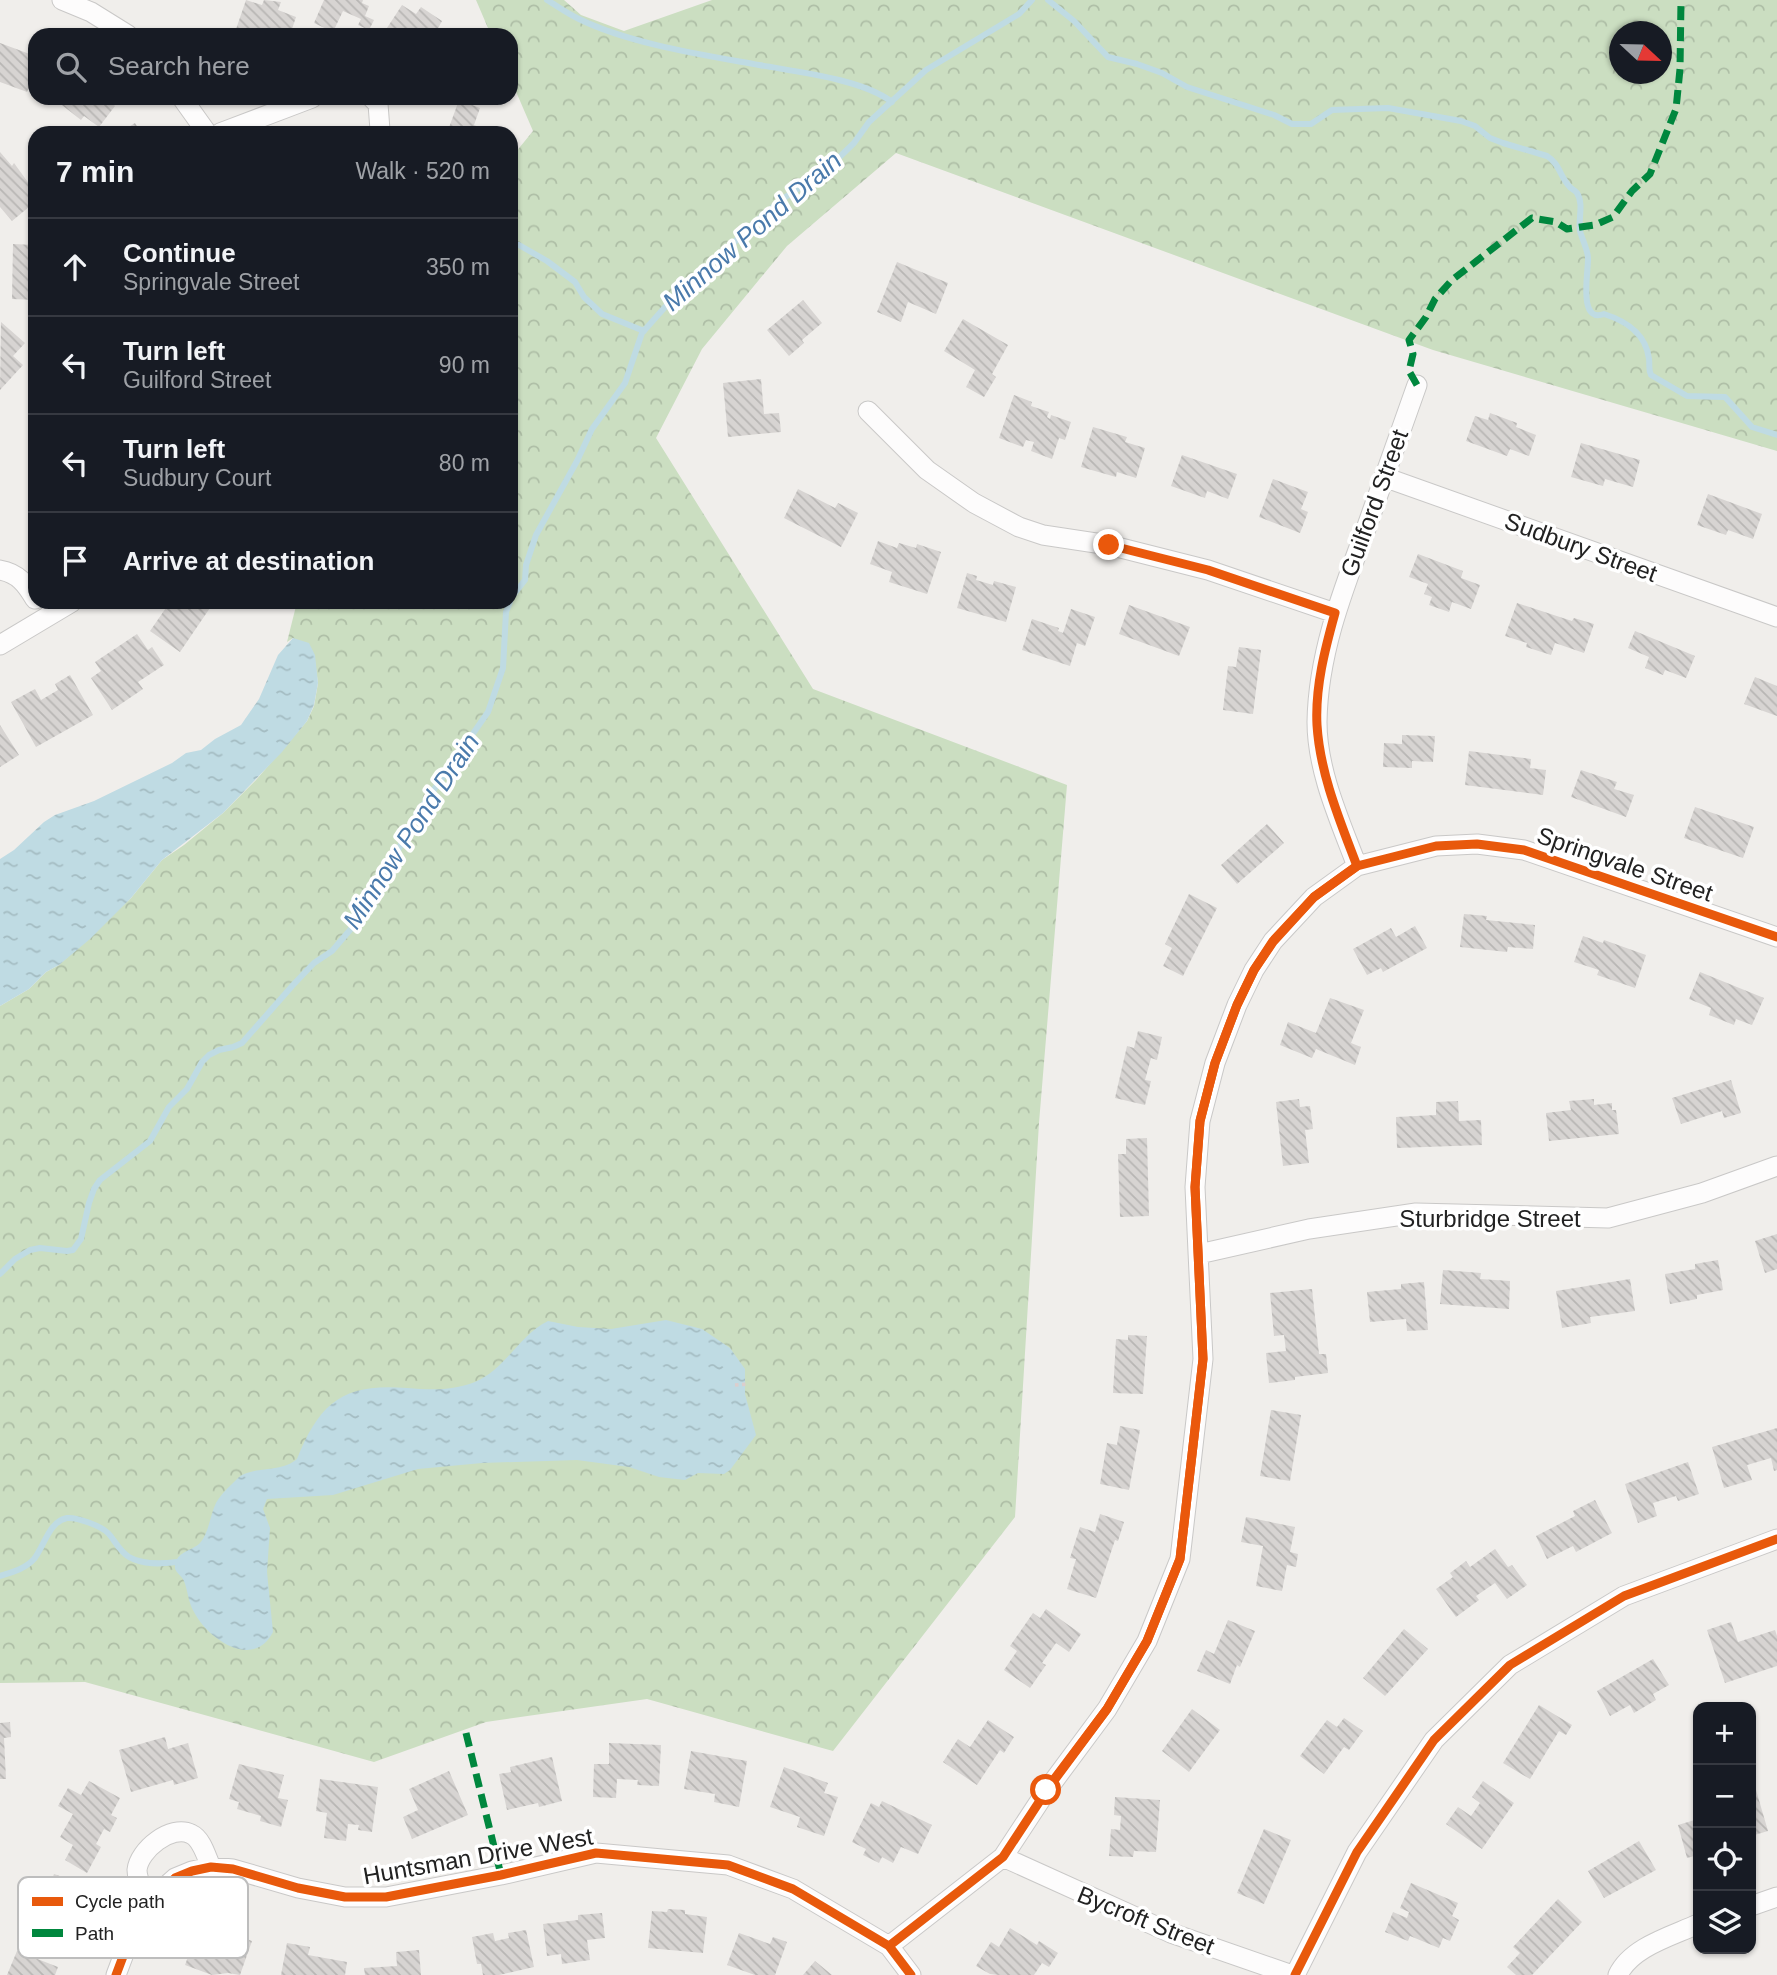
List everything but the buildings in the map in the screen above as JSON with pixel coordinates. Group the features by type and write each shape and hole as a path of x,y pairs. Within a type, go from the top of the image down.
{"street":[{"path":"62,0 91,12 117,28"},
{"path":"187,105 202,126"},
{"path":"238,126 294,105"},
{"path":"378,105 380,126"},
{"name":"Guilford Street","path":"1357,866 1327,781 1317,723 1322,663 1335,613 1417,385"},
{"path":"868,411 927,470 974,503 1019,527 1044,535 1109,545 1208,570 1335,613"},
{"name":"Sudbury Street","path":"1384,477 1777,617"},
{"path":"0,570 12,572 28,590"},
{"path":"0,645 37,609"},
{"name":"Springvale Street","path":"889,1946 1003,1857 1046,1790 1107,1709 1147,1641 1180,1559 1203,1359 1195,1187 1200,1121 1215,1063 1237,1005 1254,970 1273,942 1314,897 1357,866 1436,846 1477,844 1524,850 1777,936"},
{"name":"Sturbridge Street","path":"1199,1254 1309,1229 1416,1213 1608,1218 1702,1194 1777,1166"},
{"path":"1293,1975 1357,1852 1434,1740 1510,1665 1624,1596 1777,1539"},
{"path":"137,1877 137,1867 147,1850 167,1836 180,1832 192,1834 199,1841 211,1867"},
{"name":"Huntsman Drive West","path":"178,1877 211,1867 345,1897 386,1897 502,1875 596,1853 728,1865 793,1889 889,1946"},
{"name":"Bycroft Street","path":"1003,1857 1171,1933 1293,1975"},
{"path":"1756,1904 1777,1897"},
{"path":"1618,1975 1641,1951 1693,1926"},
{"path":"889,1946 911,1975"},
{"name":"Huntsman Drive West","path":"116,1975 122,1958"}],"path":[{"path":"735,1385 749,1384"}],"green space":[{"path":"476,0 564,0 581,15 624,31 712,0 1777,0 1777,451 1433,350 896,153 787,246 702,349 656,438 813,689 1067,785 1039,1123 1015,1517 833,1751 647,1699 486,1722 374,1762 85,1682 0,1683 0,1006 29,989 46,972 59,965 131,898 162,860 223,813 256,780 307,721 314,706 318,683 314,655 293,638 287,642 295,609 518,609 518,149 533,131 518,96 518,28 488,28"}],"water":[{"path":"293,638 309,643 315,655 318,683 314,705 307,721 282,752 223,813 162,860 131,898 90,939 59,965 46,972 29,989 0,1006 0,859 55,815 94,801 172,763 186,753 201,750 241,725 259,699 278,655"},
{"path":"666,1320 702,1329 730,1348 745,1369 745,1394 756,1435 730,1470 724,1474 698,1473 685,1480 659,1477 629,1467 577,1460 482,1463 418,1469 333,1495 267,1499 263,1509 270,1528 267,1572 273,1632 264,1643 254,1649 243,1650 219,1640 200,1622 190,1604 184,1581 175,1568 177,1558 197,1546 203,1539 216,1503 231,1484 249,1472 290,1464 297,1459 315,1423 337,1400 366,1389 441,1389 475,1382 495,1369 529,1335 548,1321 578,1327 611,1329"}],"waterway":[{"path":"547,0 599,28 644,42 847,82 892,102"},
{"name":"Minnow Pond Drain","path":"518,589 525,580 526,565 536,535 592,429 625,383 642,333 682,288 784,198 825,171 854,143 869,122 926,70 1019,14 1032,0"},
{"path":"1048,0 1074,21 1108,57 1162,73 1187,87 1274,115 1292,124 1311,124 1332,110 1388,108 1461,121 1475,126 1490,138 1547,156 1579,197 1580,231 1588,257 1586,294 1590,311 1596,315 1604,314 1620,320 1634,329 1647,350 1651,375 1687,396 1725,397 1752,427 1777,435"},
{"path":"519,245 575,282 584,297 602,314 644,331"},
{"name":"Minnow Pond Drain","path":"0,1274 15,1259 30,1250 73,1250 81,1239 89,1203 100,1180 150,1141 169,1107 187,1089 202,1062 219,1050 242,1043 293,985 314,963 332,951 356,923 375,894 417,814 488,712 503,668 507,609"},
{"path":"0,1576 18,1570 34,1559 51,1529 67,1518 83,1520 105,1530 122,1552 134,1560 152,1563 177,1562"}],"marked path":[{"path":"1417,385 1409,371 1413,354 1409,340 1435,299 1452,280 1532,218 1556,222 1567,229 1595,225 1613,217 1632,191 1650,174 1676,109 1680,69 1681,0"},
{"path":"466,1733 501,1875"}],"cycle path":[{"path":"889,1946 1003,1857 1047,1790 1107,1709 1147,1641 1180,1559 1203,1359 1195,1187 1200,1121 1215,1063 1237,1005 1254,970 1273,941 1314,897 1357,866 1436,846 1477,844 1524,850 1777,937"},
{"path":"1295,1975 1357,1852 1434,1740 1510,1665 1624,1596 1777,1539"},
{"path":"177,1877 211,1867 233,1869 298,1888 345,1897 386,1897 596,1853 728,1865 793,1889 889,1946 911,1975"},
{"path":"116,1975 122,1958"}],"route":[{"path":"1046,1790 1107,1709 1147,1641 1180,1559 1203,1359 1195,1187 1200,1121 1215,1063 1237,1005 1254,970 1273,942 1314,897 1357,866 1327,781 1317,723 1322,663 1335,613 1208,570 1109,545"}]}
